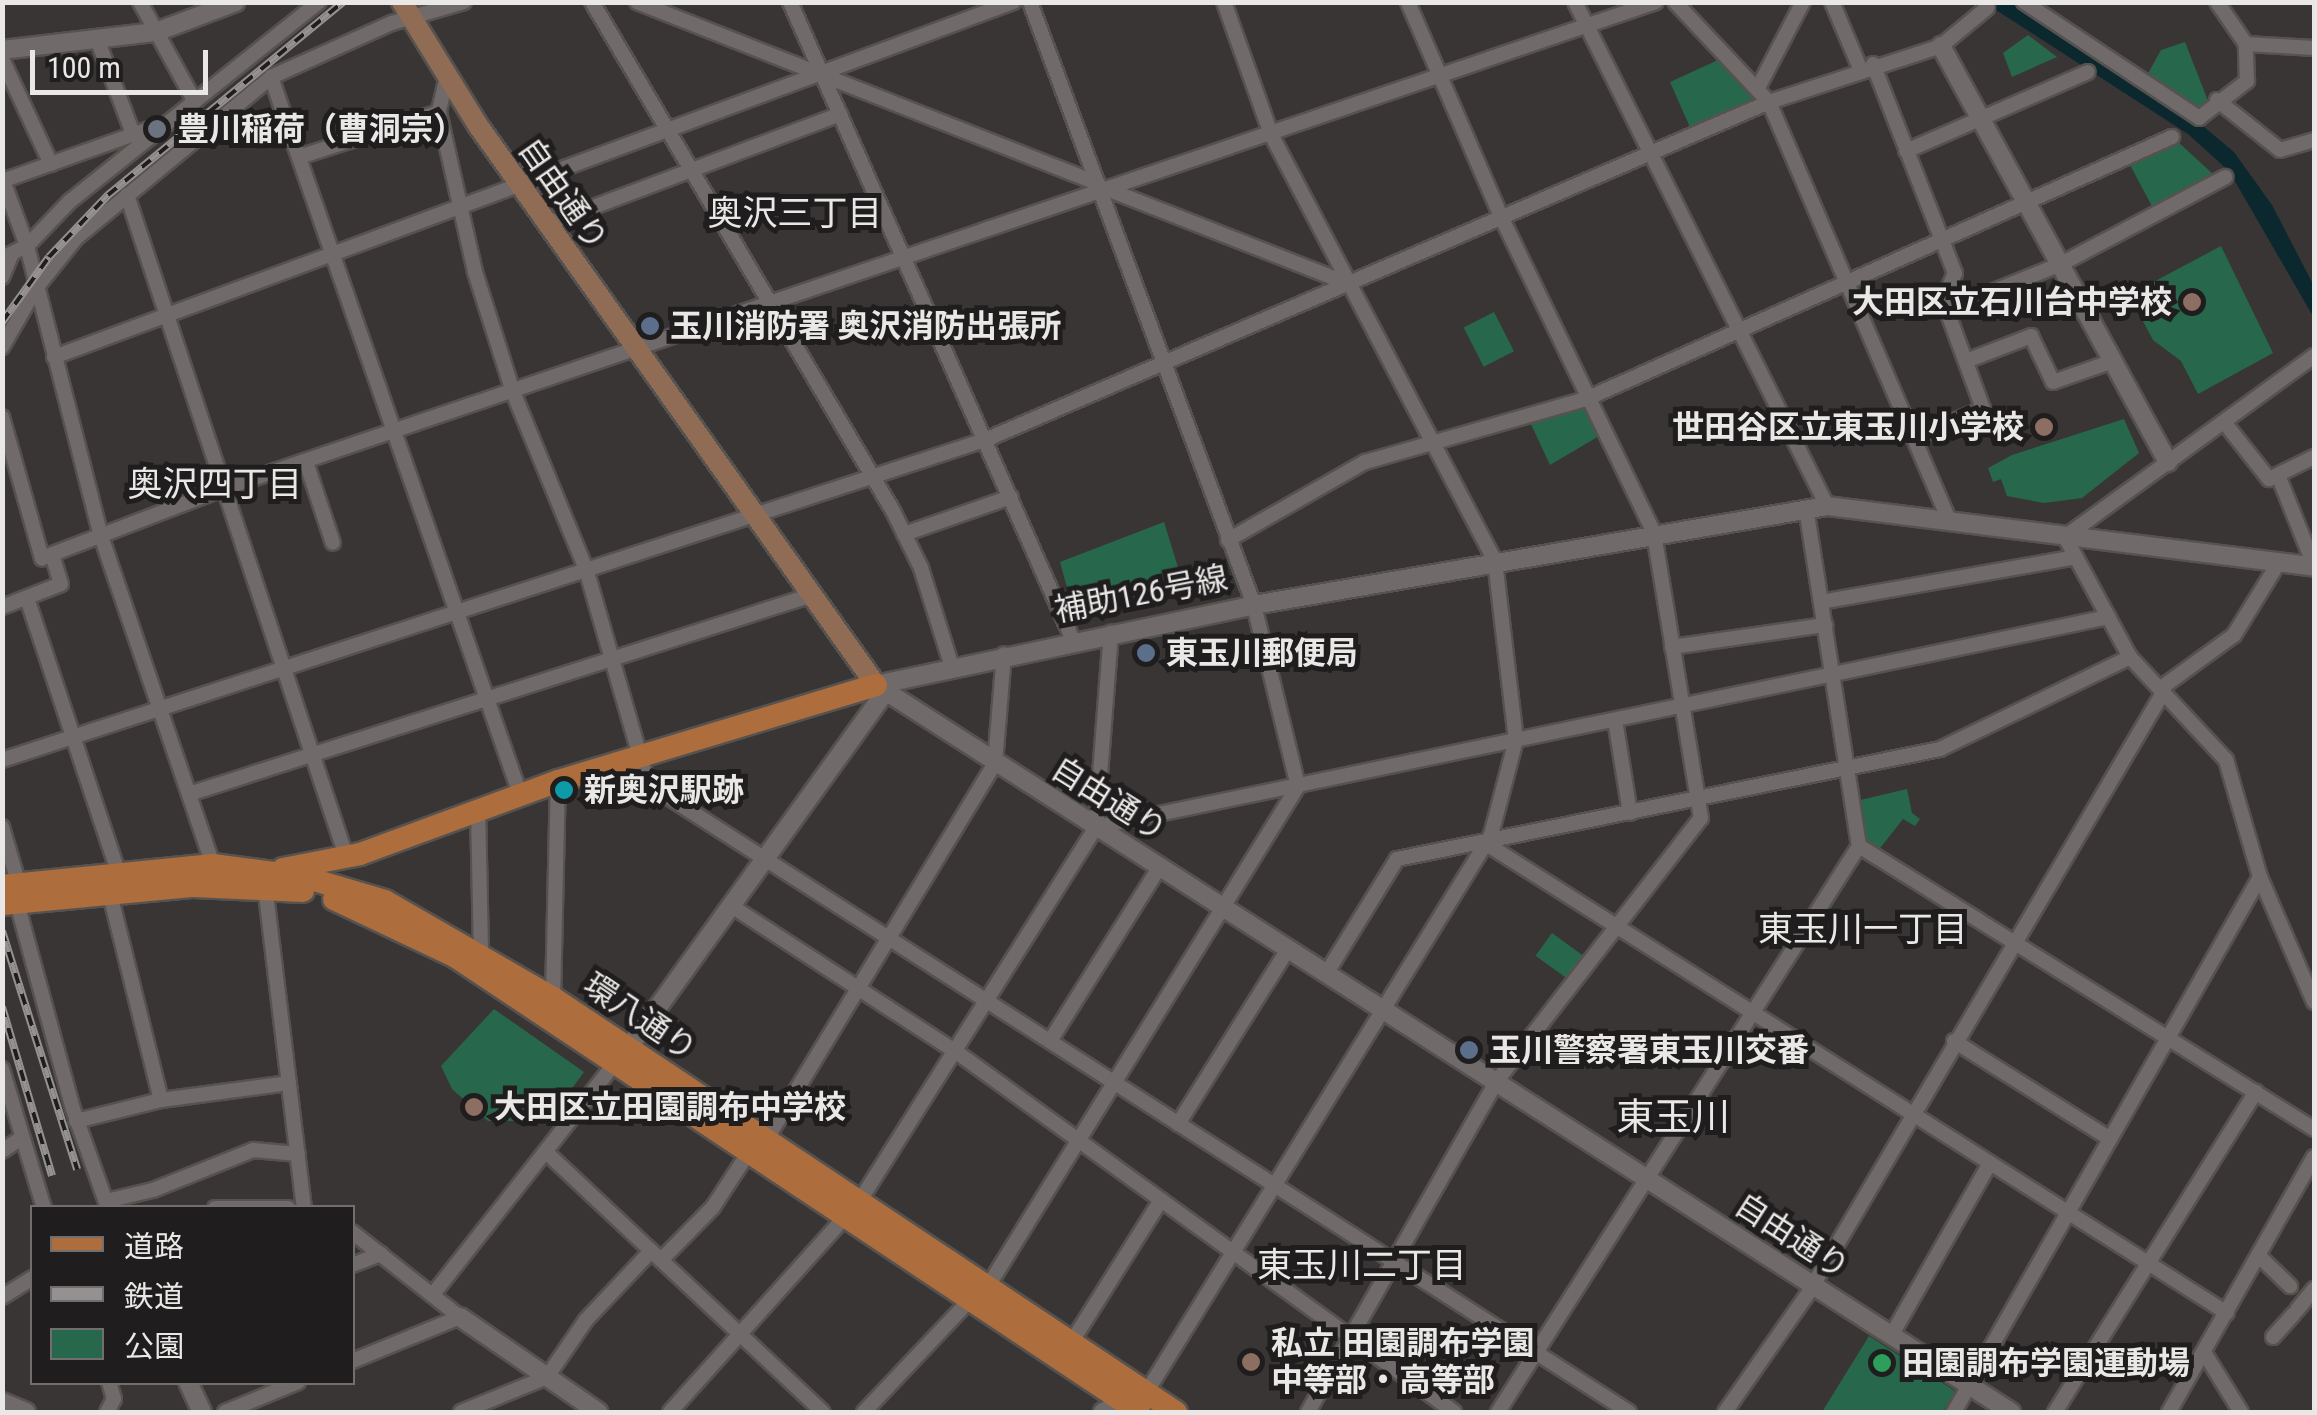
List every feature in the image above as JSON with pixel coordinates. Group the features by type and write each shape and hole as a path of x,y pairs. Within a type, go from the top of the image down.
{"main road":[{"name":"自由通り","path":"407,11 521,187 881,689"},
{"name":"補助126号線","path":"270,878 346,856 638,756 881,689"},
{"name":"環八通り","path":"9,896 114,884 214,865 385,901 481,952 553,998 623,1056"},
{"name":"環八通り","path":"114,884 270,878 337,900 422,937 623,1056 978,1295 1128,1405 1176,1412"},
{"name":"環八通り","path":"978,1295 1071,1344 1128,1405"}],"street":[{"path":"140,2 195,102"},
{"path":"2,50 156,32 236,2"},
{"path":"2,276 7,256 27,246 69,202 319,2"},
{"path":"2,347 36,288 76,238 270,77 407,11 464,2"},
{"path":"592,2 873,476 904,534 952,666"},
{"path":"637,2 1348,283"},
{"path":"790,2 1073,640"},
{"path":"54,357 1014,2"},
{"path":"864,1412 978,1295 1080,1140 1298,786 1254,605 1030,2"},
{"path":"1128,1405 1235,1251 1486,843 1516,740 1495,561 1270,134 1224,2"},
{"path":"1308,1412 1397,1265 1496,1082 1696,831 1702,818 1654,533 1500,214 1408,2"},
{"path":"1576,2 1828,506"},
{"path":"2,417 42,558 224,488 1656,2"},
{"path":"1675,2 1760,86 1769,102 1949,519"},
{"path":"1760,86 1803,2"},
{"path":"1832,2 1906,151 1955,273 1943,300 1983,409 1915,438"},
{"path":"2024,2 2199,118 2217,100 2247,81 2246,44 2217,2"},
{"path":"2,760 985,440 1500,214 1769,102 1867,66 1942,46 1988,8"},
{"path":"97,39 133,134"},
{"path":"2246,44 2314,48"},
{"path":"1942,46 2168,462"},
{"path":"2,59 50,164"},
{"path":"1906,151 2088,72"},
{"path":"447,76 438,112 458,210 513,392 586,568 648,784 1628,1412"},
{"path":"270,77 520,794"},
{"path":"2217,100 2276,148 2314,140"},
{"path":"299,156 438,112"},
{"path":"548,224 840,114"},
{"path":"171,122 3,180 27,246 101,536 214,865"},
{"path":"1228,540 1365,462 1431,440 1586,399 2172,137"},
{"path":"1947,310 2061,264 2225,178"},
{"path":"128,195 346,856"},
{"path":"1966,362 2031,336 2053,382 2113,361"},
{"path":"2314,356 2065,537 2130,657 2226,760 2260,878 2314,1002"},
{"path":"2224,422 2269,479 2314,457"},
{"path":"306,462 333,542"},
{"path":"2278,475 2314,566"},
{"path":"904,534 1010,497"},
{"name":"補助126号線","path":"881,689 1004,654 1254,605 1828,506 2314,566"},
{"path":"1498,1412 1859,846 1806,509"},
{"path":"2,608 60,584 52,555"},
{"path":"1821,602 2075,558"},
{"path":"1726,1412 1813,1285 2162,689 2234,636 2279,562"},
{"path":"192,792 609,656 812,596"},
{"path":"27,598 74,737 114,884 161,1100"},
{"path":"1096,828 2108,617"},
{"path":"1672,647 1825,625"},
{"path":"670,1412 737,1332 851,1210 1096,828 1112,633"},
{"path":"461,1412 547,1377 586,1320 713,1207 757,1146 861,987 995,763 1004,654"},
{"path":"1326,974 1398,859 1848,768 1983,734 2130,657"},
{"path":"434,1293 623,1056 766,860 881,689"},
{"name":"自由通り","path":"881,689 2011,1412"},
{"path":"1614,720 1630,812"},
{"path":"553,998 558,781"},
{"path":"478,808 481,952"},
{"path":"2,828 9,896 76,1121 107,1204 253,1150 298,1154"},
{"path":"1486,843 2227,1313"},
{"path":"1859,846 2314,1129"},
{"path":"1050,1041 1160,866"},
{"path":"270,878 304,1205"},
{"path":"1954,1412 2260,878"},
{"path":"733,906 955,1051 1454,1412"},
{"path":"1178,1124 1288,949"},
{"path":"1954,1041 2110,1139"},
{"path":"2,1068 43,1205"},
{"path":"76,1121 161,1100 289,1083"},
{"path":"2055,1412 2151,1266 2256,1092"},
{"path":"2,1151 21,1138"},
{"path":"546,1152 823,1412"},
{"path":"2169,1412 2314,1157"},
{"path":"1891,1336 1990,1163"},
{"path":"1071,1344 1161,1200"},
{"path":"355,1234 460,1317 598,1412"},
{"path":"355,1264 381,1254"},
{"path":"2260,1258 2290,1286"},
{"path":"2,1297 30,1279"},
{"path":"2273,1337 2314,1290"},
{"path":"355,1359 460,1317"},
{"path":"2205,1354 2242,1412"},
{"path":"107,1412 114,1399 110,1385"},
{"path":"189,1385 202,1412"},
{"path":"225,1412 291,1385"},
{"path":"2,1402 26,1412"}],"green space":[{"path":"2028,35 2057,57 2012,77 2003,53"},
{"path":"2185,42 2210,106 2198,116 2146,77 2161,50"},
{"path":"1729,55 1762,99 1693,134 1670,82"},
{"path":"2177,141 2216,177 2154,210 2129,163"},
{"path":"2221,246 2273,353 2198,394 2181,361 2153,340 2129,295"},
{"path":"1494,312 1514,351 1484,367 1464,327"},
{"path":"1584,406 1599,436 1550,465 1530,422"},
{"path":"2124,419 2139,453 2082,498 2044,503 2007,496 2001,479 1993,482 1988,468 2012,455"},
{"path":"1164,522 1181,577 1090,595 1087,586 1068,591 1060,562"},
{"path":"1907,789 1912,813 1920,819 1915,826 1903,819 1877,852 1862,842 1856,801"},
{"path":"1552,933 1591,961 1574,984 1536,956"},
{"path":"494,1009 584,1072 548,1121 488,1121 452,1089 441,1066"},
{"name":"田園調布学園運動場","path":"1869,1336 1955,1391 1943,1412 1822,1412"}],"water":[{"path":"1985,3 2015,3 2179,106 2234,152 2272,205 2314,286 2314,318 2229,171 2188,134"}],"railway":[{"path":"2,322 49,257 108,195 343,2"},
{"path":"2,931 77,1169"},
{"path":"2,1007 52,1176"}],"place":[{"name":"豊川稲荷（曹洞宗）","path":"157,129"},
{"name":"大田区立石川台中学校","path":"2192,302"},
{"name":"玉川消防署 奥沢消防出張所","path":"650,326"},
{"name":"世田谷区立東玉川小学校","path":"2044,427"},
{"name":"東玉川郵便局","path":"1146,653"},
{"name":"新奥沢駅跡","path":"564,790"},
{"name":"玉川警察署東玉川交番","path":"1469,1050"},
{"name":"大田区立田園調布中学校","path":"474,1107"},
{"name":"私立 田園調布学園 中等部・高等部","path":"1251,1362"},
{"name":"田園調布学園運動場","path":"1882,1363"}],"district":[{"name":"奥沢三丁目","path":"795,214"},
{"name":"奥沢四丁目","path":"215,485"},
{"name":"東玉川一丁目","path":"1863,930"},
{"name":"東玉川","path":"1673,1118"},
{"name":"東玉川二丁目","path":"1362,1266"}]}
